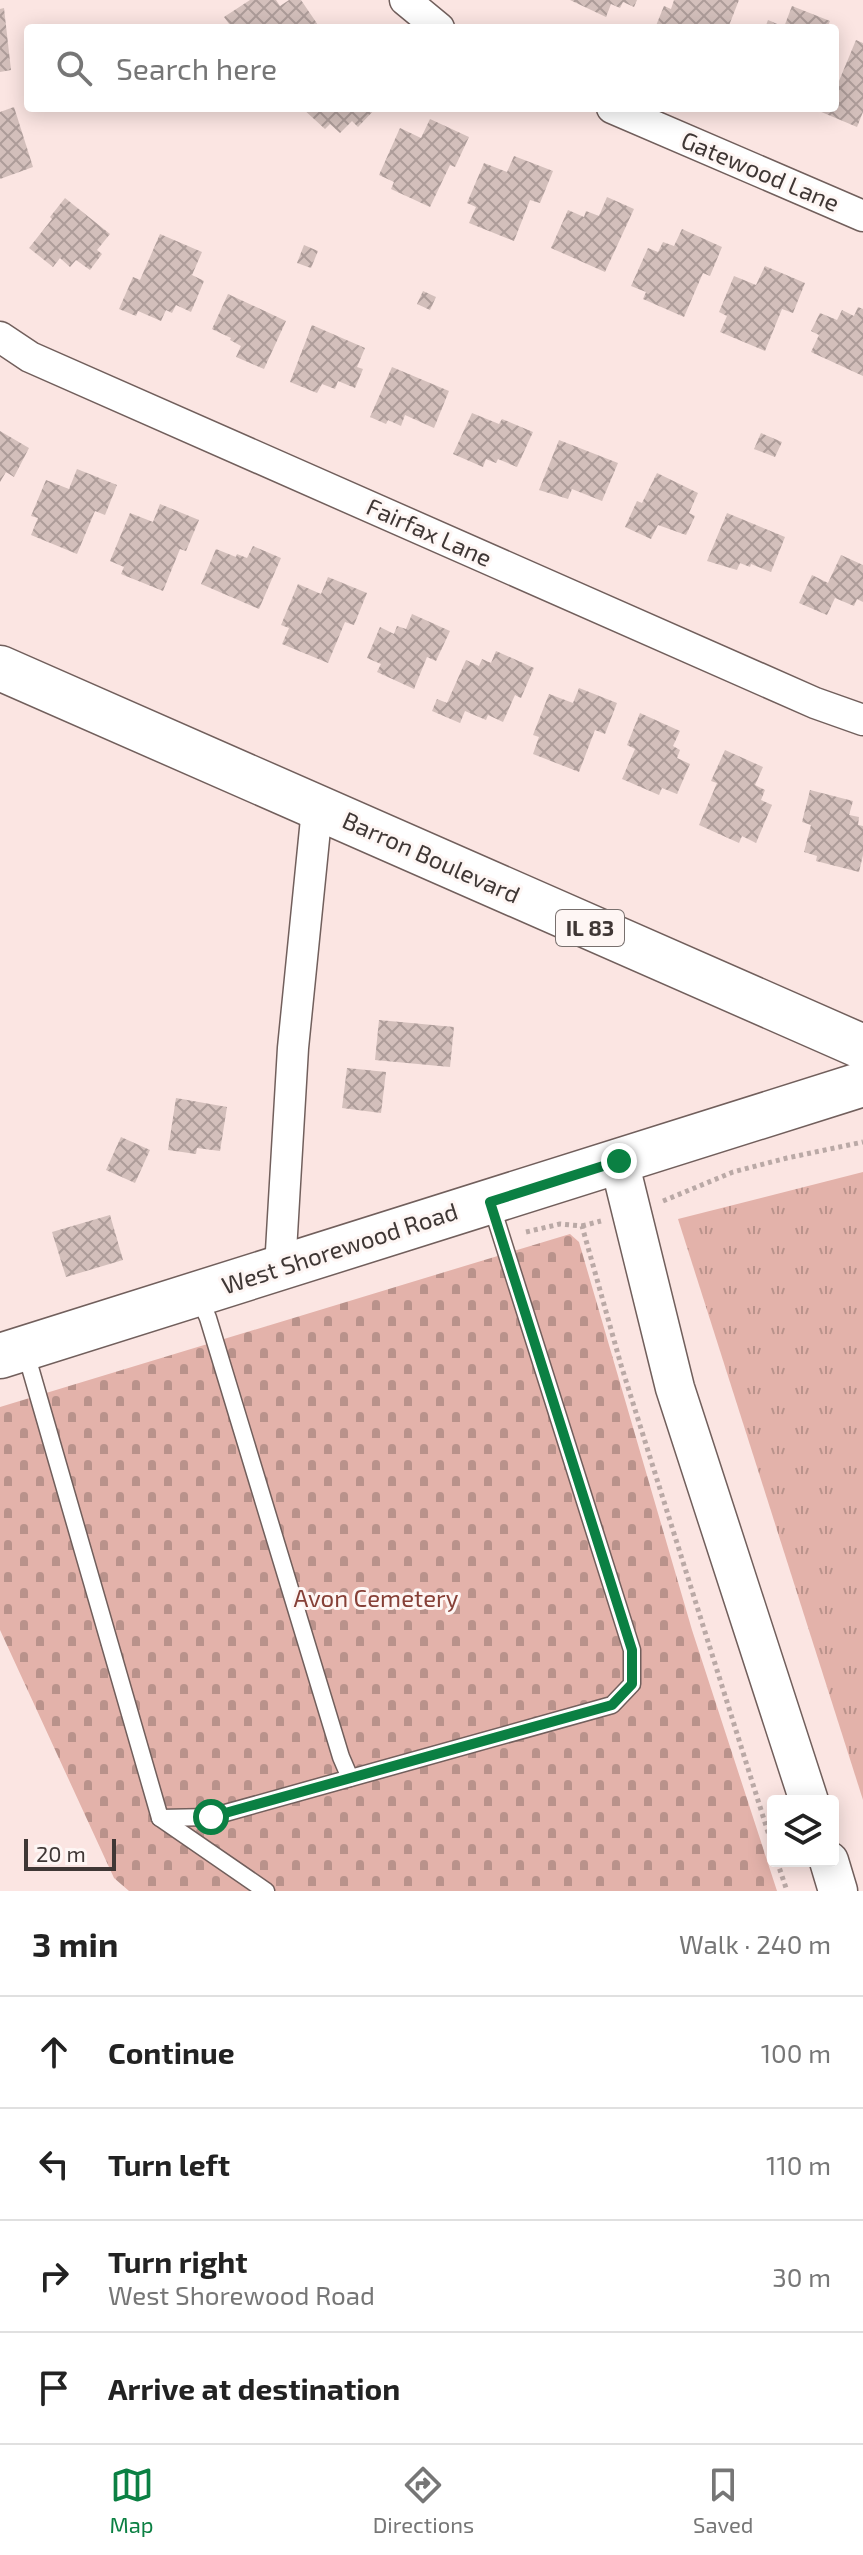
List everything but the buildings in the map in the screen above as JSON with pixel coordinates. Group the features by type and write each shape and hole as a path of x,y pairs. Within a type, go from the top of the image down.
{"main road":[{"name":"Barron Boulevard","path":"0,668 863,1047"},
{"name":"West Shorewood Road","path":"12,1352 280,1268 496,1220 607,1165 863,1084"}],"street":[{"path":"405,0 434,24"},
{"name":"Gatewood Lane","path":"621,112 863,216"},
{"name":"Fairfax Lane","path":"0,337 30,357 815,703 863,720"},
{"path":"280,1268 293,1048 317,809"},
{"path":"607,1165 608,1218 671,1430 787,1795"},
{"path":"608,1218 675,1388 807,1795"},
{"path":"810,1867 818,1891"},
{"path":"831,1867 838,1891"}],"lane":[{"path":"160,1818 211,1817 612,1705 632,1684 632,1650 496,1220"},
{"path":"197,1294 208,1318 341,1757 350,1778"},
{"path":"12,1352 160,1818 266,1891"}],"path":[{"path":"496,1220 560,1224 608,1218 653,1205 733,1172 863,1142"},
{"path":"608,1218 621,1365 767,1829"},
{"path":"779,1867 787,1891"}],"green space":[{"path":"863,1172 863,1800 678,1219"},
{"name":"Avon Cemetery","path":"570,1234 579,1242 692,1630 777,1891 129,1891 114,1878 0,1630 0,1407"}],"route":[{"path":"211,1817 612,1705 632,1684 632,1650 490,1202 619,1161"}]}
